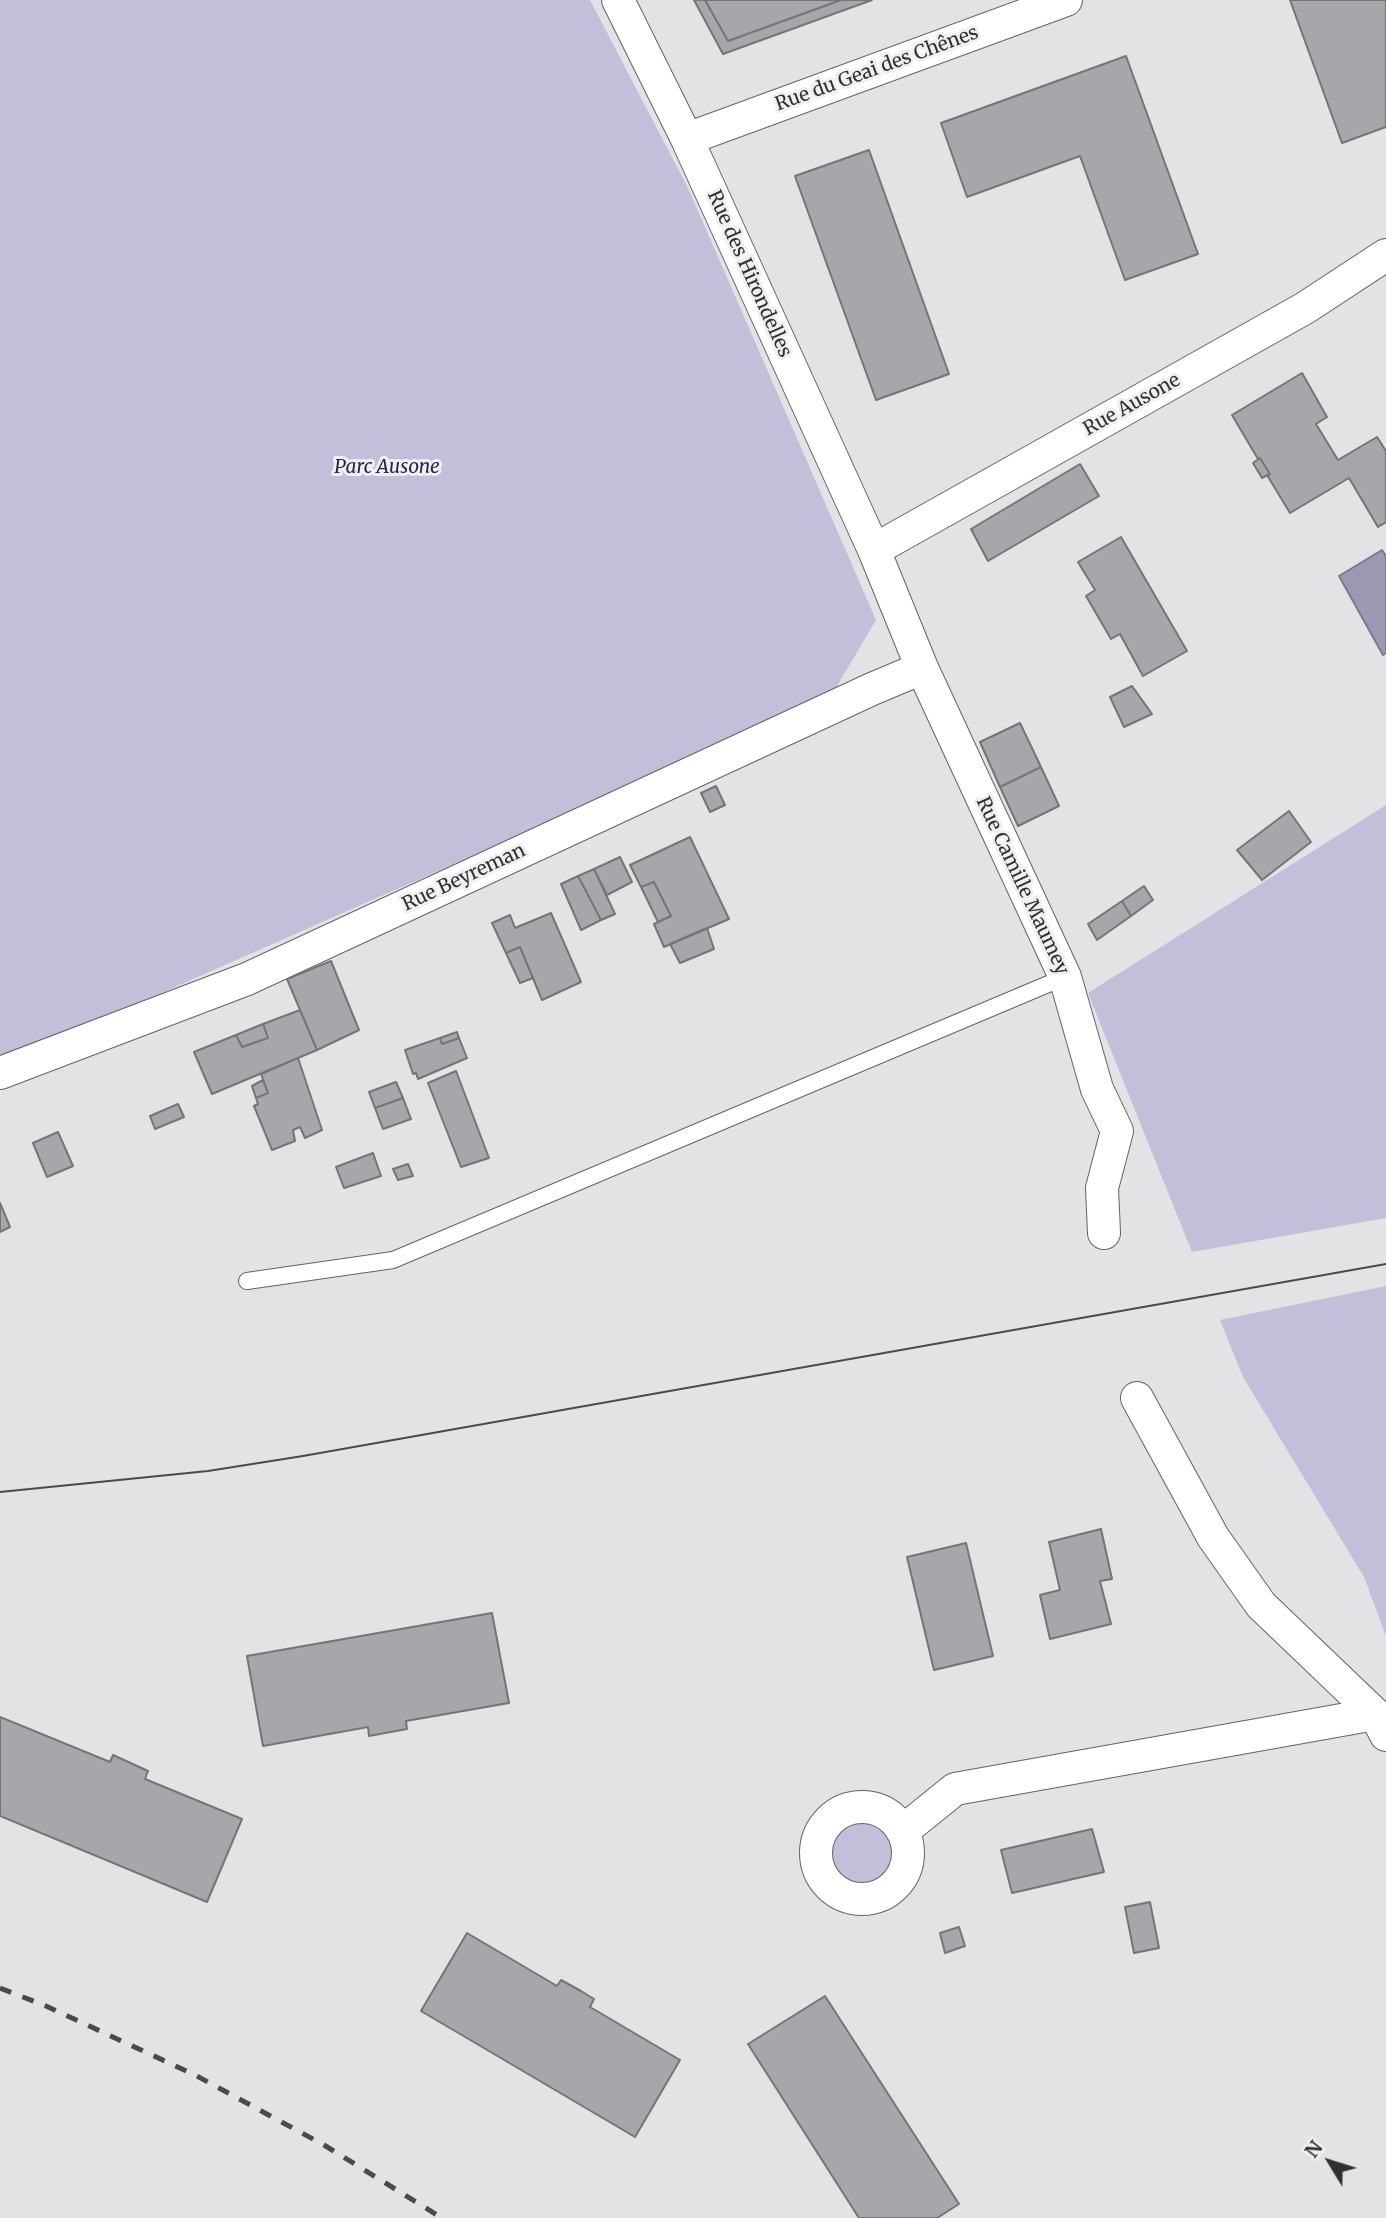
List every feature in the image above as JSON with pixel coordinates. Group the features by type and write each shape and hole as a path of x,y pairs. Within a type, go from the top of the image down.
{"street":[{"name":"Rue des Hirondelles","path":"618,0 688,139 874,550"},
{"name":"Rue du Geai des Chênes","path":"688,139 1066,0"},
{"name":"Rue Ausone","path":"874,550 1305,308 1386,255"},
{"name":"Rue Camille Maumey","path":"874,550 922,668 1065,977 1097,1089 1117,1131 1101,1188 1104,1233"},
{"name":"Rue Beyreman","path":"0,1073 247,979 922,668"},
{"path":"1137,1398 1213,1537 1261,1605 1381,1724"},
{"path":"903,1831 954,1789 1381,1724"}],"lane":[{"path":"247,1281 393,1260 1065,977"}],"green space":[{"name":"Parc Ausone","path":"0,0 590,0 688,188 876,620 830,698 0,1062"},
{"path":"1386,805 1386,1218 1192,1252 1088,993"},
{"path":"1386,1286 1386,1636 1364,1577 1243,1377 1220,1320"},
{"path":"863,1822 881,1828 889,1836 895,1854 889,1872 881,1880 863,1886 845,1880 837,1872 831,1854 837,1836 845,1828"}],"shaded area":[{"path":"1382,550 1386,556 1386,653 1383,655 1339,576"}],"building":[{"path":"694,0 705,0 728,41 841,0 872,0 723,54"},
{"path":"705,0 841,0 728,41"},
{"path":"1290,0 1386,0 1386,127 1342,143"},
{"path":"1126,56 1198,254 1125,280 1080,156 967,197 941,123"},
{"path":"869,150 949,374 876,400 795,176"},
{"path":"1302,373 1327,417 1316,424 1338,460 1377,437 1386,451 1386,522 1378,527 1349,478 1290,513 1267,475 1270,474 1232,415"},
{"path":"1260,458 1270,474 1262,478 1253,463"},
{"path":"1080,464 1099,496 988,561 971,529"},
{"path":"1121,537 1187,651 1143,676 1120,634 1111,639 1086,596 1095,590 1078,562"},
{"path":"1132,686 1152,714 1124,727 1110,697"},
{"path":"1020,723 1041,767 1000,787 980,742"},
{"path":"1041,767 1059,806 1018,826 1000,787"},
{"path":"716,786 725,805 710,812 701,793"},
{"path":"1289,811 1311,842 1262,880 1237,850"},
{"path":"690,837 729,919 664,947 654,924 671,916 654,882 641,887 630,865"},
{"path":"620,857 632,882 607,895 594,869"},
{"path":"594,869 615,914 601,920 578,876"},
{"path":"578,876 601,920 581,930 561,884"},
{"path":"654,882 671,916 658,922 641,887"},
{"path":"1144,886 1153,900 1131,916 1122,901"},
{"path":"1122,901 1131,916 1097,940 1088,924"},
{"path":"551,913 581,982 542,1000 520,947 506,953 492,923 510,915 515,928"},
{"path":"707,928 714,949 680,963 670,944"},
{"path":"520,947 533,978 520,983 506,953"},
{"path":"331,961 359,1030 317,1050 287,979"},
{"path":"300,1010 317,1050 212,1094 194,1052 236,1035 242,1047 268,1038 263,1024"},
{"path":"263,1024 268,1038 242,1047 236,1035"},
{"path":"457,1032 459,1038 442,1044 440,1038"},
{"path":"440,1038 442,1044 459,1038 467,1058 418,1079 416,1073 413,1074 405,1050"},
{"path":"298,1058 322,1130 305,1138 300,1127 293,1130 295,1141 272,1150 254,1106 258,1104 256,1098 268,1093 261,1074"},
{"path":"456,1071 489,1158 461,1167 428,1083"},
{"path":"263,1080 268,1093 256,1098 252,1086"},
{"path":"396,1082 403,1098 375,1108 369,1092"},
{"path":"403,1098 411,1119 383,1129 375,1108"},
{"path":"178,1104 184,1117 155,1129 150,1116"},
{"path":"58,1132 73,1166 47,1177 33,1143"},
{"path":"373,1153 381,1176 344,1188 336,1167"},
{"path":"408,1164 413,1176 398,1180 393,1169"},
{"path":"0,1203 10,1227 0,1232"},
{"path":"1101,1529 1112,1579 1100,1581 1111,1624 1050,1639 1040,1595 1060,1590 1049,1542"},
{"path":"966,1543 993,1656 934,1670 907,1557"},
{"path":"492,1613 509,1703 406,1721 407,1729 369,1736 368,1727 263,1746 247,1656"},
{"path":"0,1717 110,1762 113,1755 148,1771 145,1779 242,1819 207,1902 0,1816"},
{"path":"1092,1829 1104,1872 1012,1893 1001,1850"},
{"path":"1150,1902 1159,1948 1134,1953 1125,1907"},
{"path":"959,1927 965,1946 945,1953 940,1933"},
{"path":"467,1933 557,1986 561,1980 581,1991 594,1999 590,2007 680,2060 635,2137 421,2011"},
{"path":"825,1996 959,2204 937,2218 859,2218 748,2044"}],"tram line":[{"path":"0,1492 208,1471 303,1456 1386,1264"}],"railway":[{"path":"0,1988 46,2006 195,2075 324,2145 442,2218"}]}
